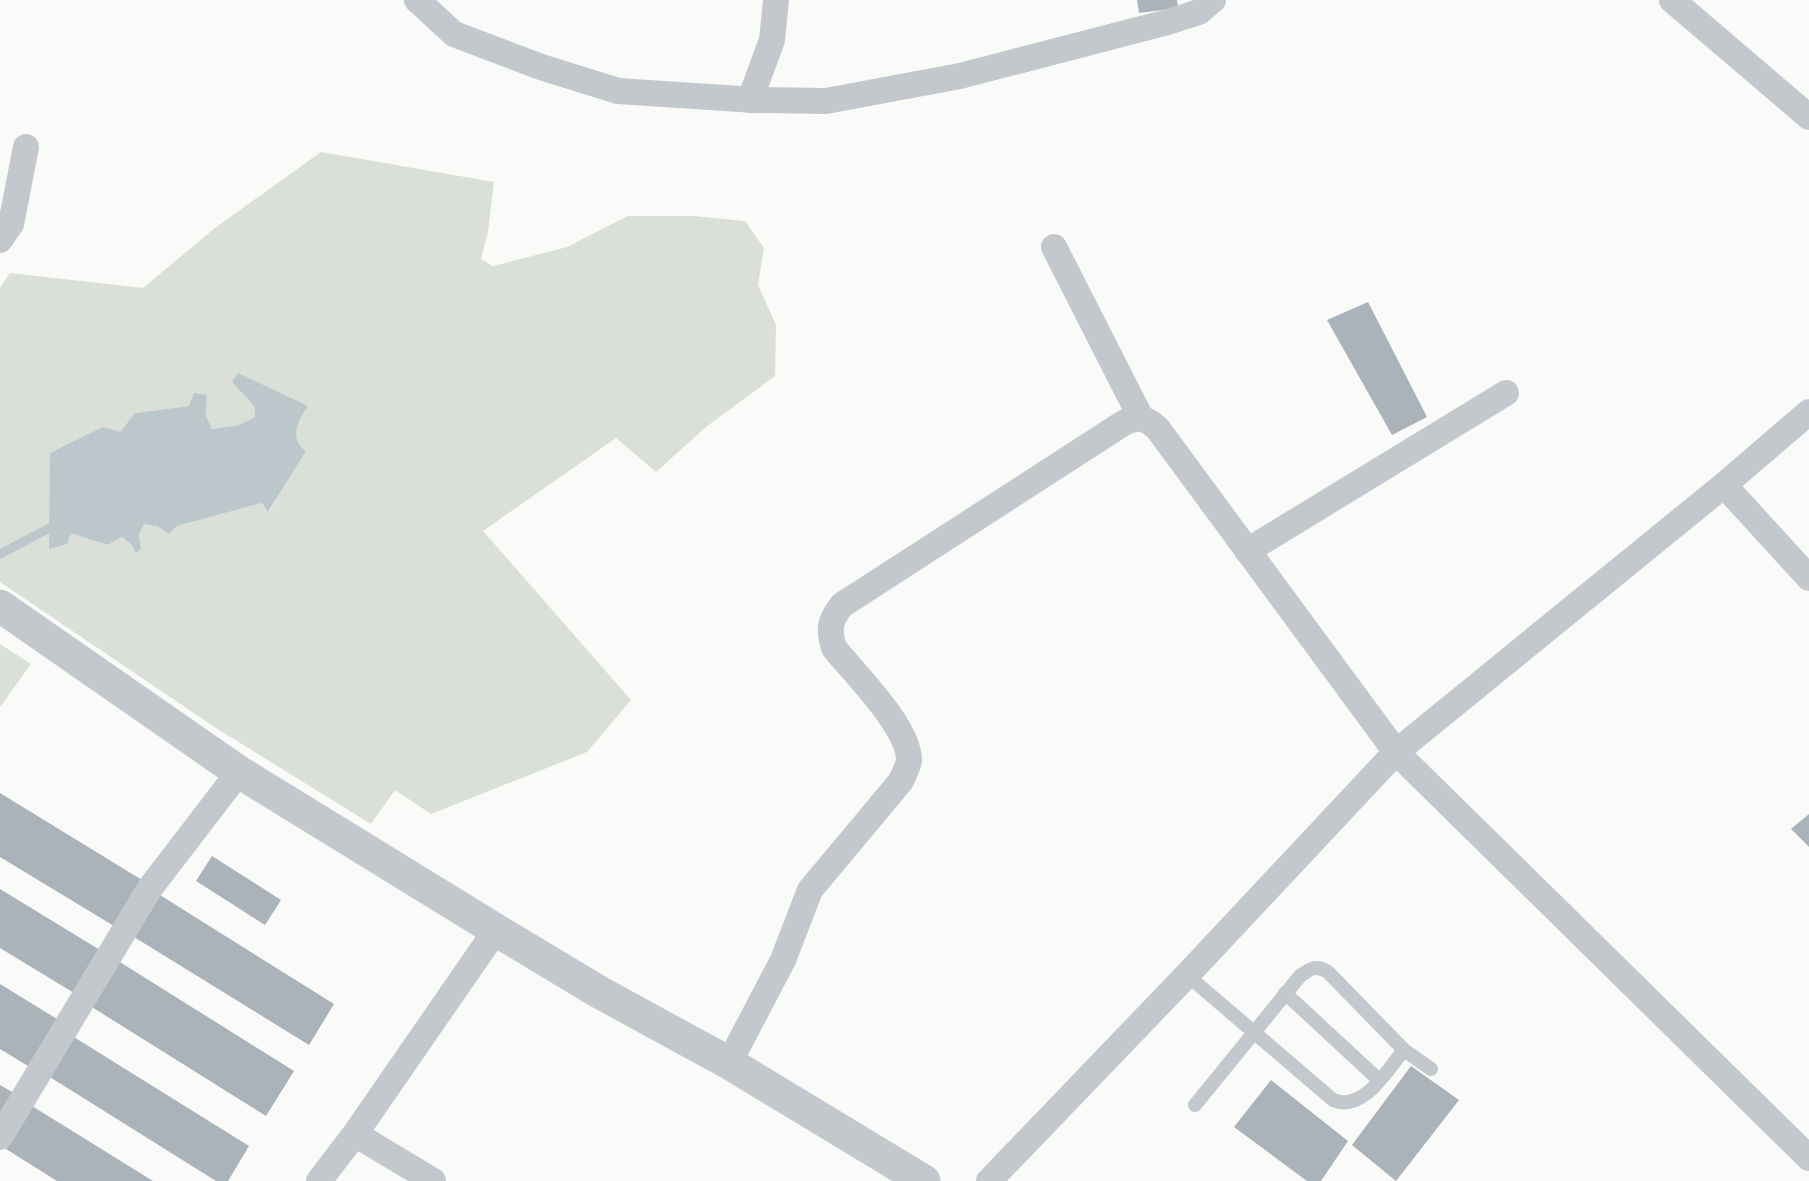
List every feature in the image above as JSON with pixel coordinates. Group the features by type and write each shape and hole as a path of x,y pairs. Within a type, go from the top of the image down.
{"street":[{"path":"750,100 772,40 776,0"},
{"path":"421,1 429,13 454,34 541,67 618,90 750,100 826,101 960,76 1168,22 1199,12 1213,0"},
{"path":"1672,0 1808,112"},
{"path":"0,240 10,224 26,146"},
{"path":"1054,247 1141,418"},
{"path":"1247,551 1506,393"},
{"path":"989,1181 1396,752 1724,485 1809,412"},
{"path":"729,1063 783,960 810,890 901,781 909,763 906,743 894,722 834,648 829,632 831,619 842,605 1131,419 1141,418 1150,421 1158,429 1396,752 1809,1158"},
{"path":"1724,485 1809,578"},
{"path":"0,606 239,772 599,992 729,1063 924,1181"},
{"path":"0,1137 150,888 239,772"},
{"path":"319,1181 355,1134 496,930"},
{"path":"355,1134 433,1181"}],"lane":[{"path":"1195,1105 1285,993 1311,968 1321,967 1404,1051 1431,1069"},
{"path":"1187,975 1333,1100 1341,1103 1359,1100 1404,1051"},
{"path":"1285,993 1378,1080"}],"shaded area":[{"path":"321,152 494,182 488,232 481,259 493,266 567,247 628,216 693,216 745,221 764,248 758,285 776,325 775,376 706,427 656,472 616,438 483,531 631,700 587,752 431,814 395,790 371,824 216,728 0,582 0,288 10,273 143,288 215,228","holes":["232,382 299,418 296,436 298,443 305,450 269,512 262,503 177,526 144,524 139,535 141,549 135,552 133,546 122,537 108,545 71,532 51,472 50,453 120,432 135,413 189,406 207,395 206,416 212,429 239,425 255,417 255,407"]},
{"path":"238,373 308,406 296,429 297,440 306,451 268,512 262,503 177,526 169,534 157,526 144,524 139,535 141,549 135,553 133,546 122,537 108,545 71,533 67,544 49,549 50,453 103,427 120,432 135,413 189,406 194,393 207,395 206,416 212,429 239,425 255,417 255,407 232,382"},
{"path":"0,644 31,664 0,707"}],"building":[{"path":"1137,0 1177,0 1178,8 1139,13"},
{"path":"1368,302 1427,417 1392,435 1327,320"},
{"path":"0,793 142,880 114,926 0,857"},
{"path":"1809,814 1809,847 1791,829"},
{"path":"212,856 281,900 265,925 196,881"},
{"path":"0,889 100,950 74,993 0,948"},
{"path":"160,895 334,1004 309,1045 134,937"},
{"path":"115,959 294,1071 266,1116 87,1004"},
{"path":"0,984 57,1019 28,1066 0,1049"},
{"path":"69,1034 249,1146 228,1181 216,1181 45,1074"},
{"path":"1411,1066 1459,1100 1396,1181 1352,1145"},
{"path":"1271,1080 1348,1141 1321,1181 1307,1181 1234,1127"},
{"path":"0,1085 14,1093 0,1116"},
{"path":"32,1106 153,1181 57,1181 6,1149"}],"waterway":[{"path":"0,554 57,524"}]}
